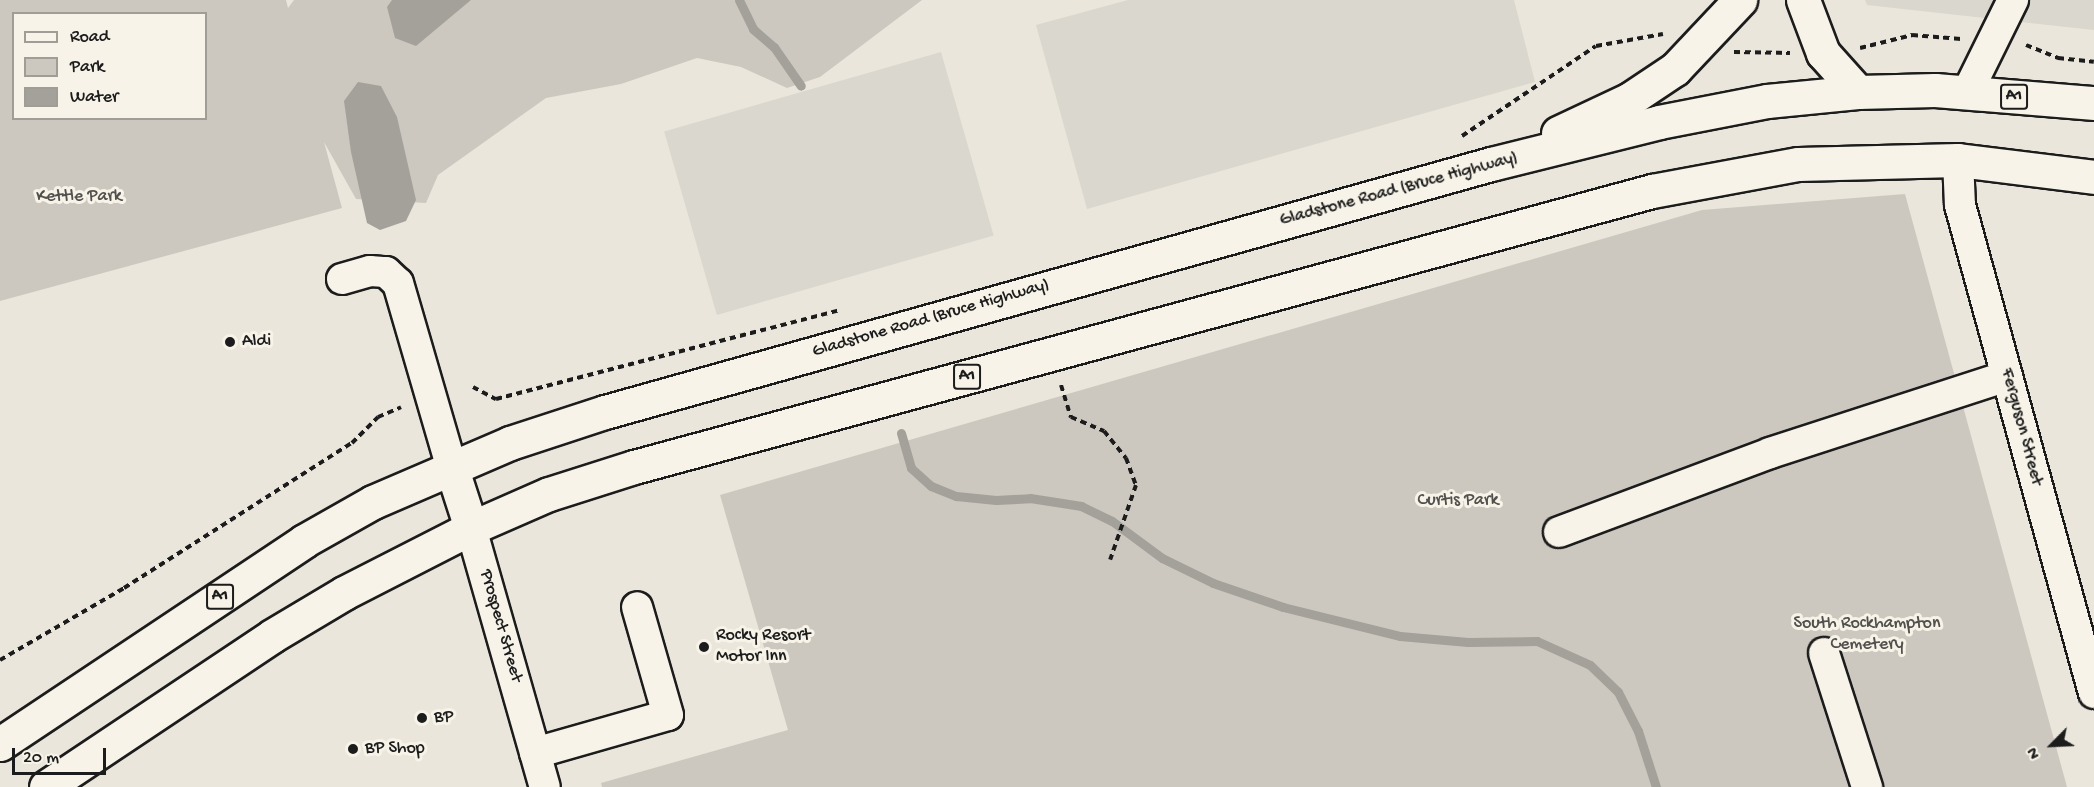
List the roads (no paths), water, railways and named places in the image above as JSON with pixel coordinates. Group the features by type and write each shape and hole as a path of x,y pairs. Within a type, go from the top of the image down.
{"highway":[{"path":"1491,165 1630,99 1675,69 1740,0"},
{"path":"1803,0 1824,53 1858,92"},
{"name":"Gladstone Road (Bruce Highway)","path":"0,744 304,542 381,498 451,466 520,439 735,374 1491,165 1659,122 1767,101 1858,92 1935,90 1967,93"},
{"name":"A1","path":"1967,93 2094,104"},
{"name":"A1","path":"46,787 272,636 344,593 471,528 549,494 634,467 1653,191 1798,164 1958,160 2094,177"},
{"name":"Prospect Street","path":"451,466 471,528"}],"street":[{"path":"1967,93 2013,0"},
{"name":"Ferguson Street","path":"1958,160 1960,205 2094,693"},
{"path":"342,279 370,271 386,272 398,283 451,466"},
{"path":"1559,532 1770,453 2007,376"},
{"name":"Prospect Street","path":"471,528 545,787"},
{"path":"535,753 668,715 637,608"},
{"path":"1824,653 1868,787"}],"water":[{"path":"392,0 471,0 416,46 395,38 387,7"},
{"path":"358,82 381,86 397,117 416,200 406,221 380,230 367,223 351,152 344,101"}],"waterway":[{"path":"739,0 753,29 774,47 801,86"},
{"path":"901,433 911,468 931,486 956,496 996,500 1030,498 1081,506 1112,521 1162,558 1213,583 1283,607 1400,636 1468,642 1537,641 1590,665 1618,692 1638,731 1656,787"}],"place":[{"name":"Aldi","path":"230,342"},
{"name":"Rocky Resort Motor Inn","path":"704,647"},
{"name":"BP","path":"422,718"},
{"name":"BP Shop","path":"353,749"}],"park label":[{"name":"Kettle Park","path":"79,197"},
{"name":"Curtis Park","path":"1458,501"},
{"name":"South Rockhampton Cemetery","path":"1867,635"}]}
